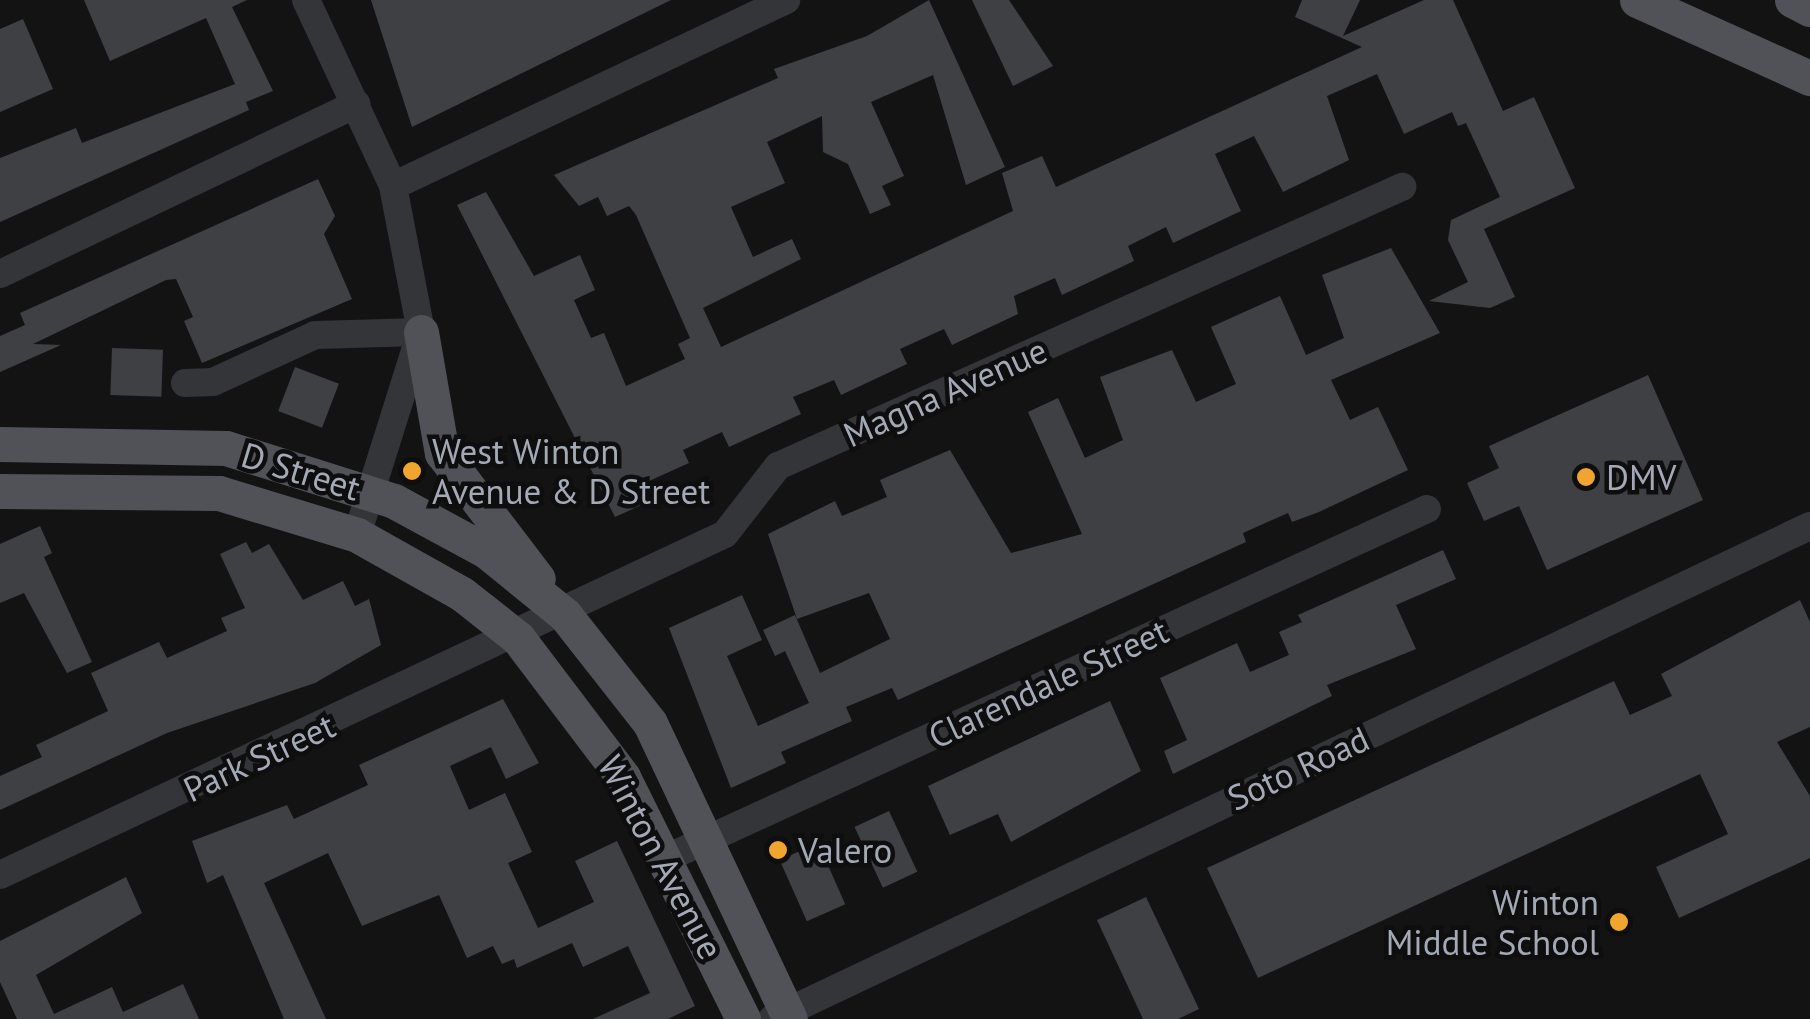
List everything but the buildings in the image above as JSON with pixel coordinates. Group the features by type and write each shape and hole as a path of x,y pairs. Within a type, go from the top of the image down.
{"main road":[{"path":"1637,0 1810,78"},
{"path":"1792,0 1810,9"},
{"path":"420,332 442,453 560,610"},
{"name":"D Street","path":"0,444 226,448 371,492 486,551 560,610"},
{"name":"D Street","path":"0,490 219,493 356,535"},
{"name":"Winton Avenue","path":"356,535 462,594 518,638 588,724 669,857 744,1019"},
{"name":"Winton Avenue","path":"560,610 650,723 710,838 783,1017"}],"street":[{"path":"306,0 393,186 420,332 356,535"},
{"path":"393,186 786,0"},
{"path":"0,274 356,104"},
{"name":"Magna Avenue","path":"518,638 560,610 725,534 778,466 1402,187"},
{"path":"185,383 213,382 315,335 420,332"},
{"name":"Clarendale Street","path":"669,857 1427,510"},
{"name":"Soto Road","path":"783,1017 1810,526"},
{"name":"Park Street","path":"0,875 518,638"}],"place":[{"name":"West Winton Avenue & D Street","path":"412,471"},
{"name":"DMV","path":"1586,477"},
{"name":"Valero","path":"778,850"},
{"name":"Winton Middle School","path":"1619,922"}]}
